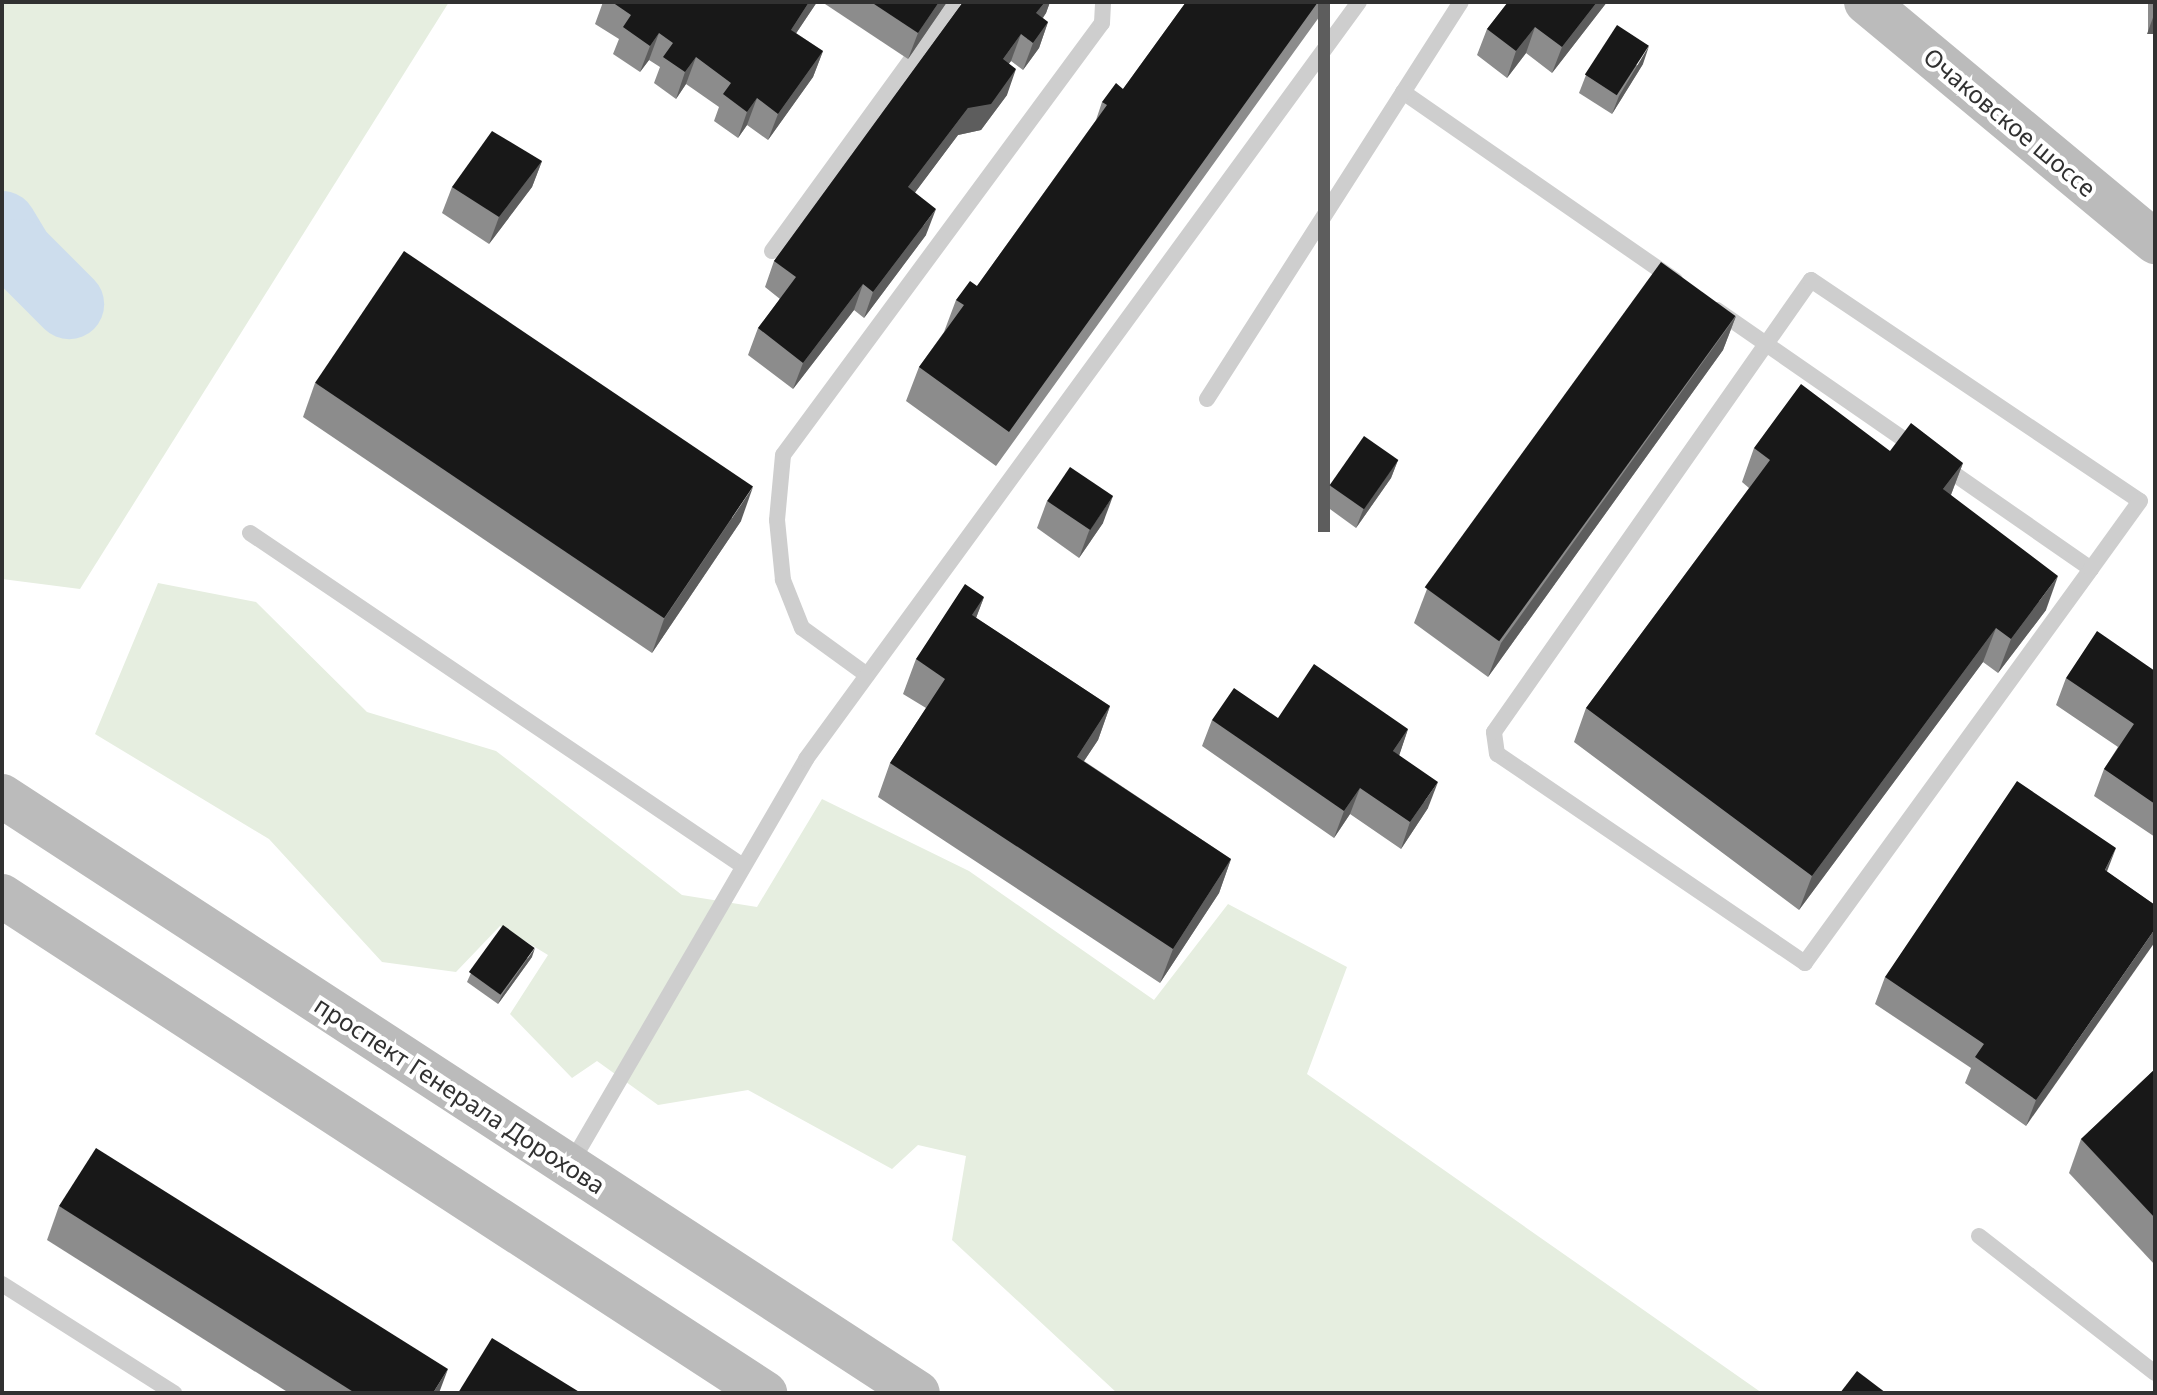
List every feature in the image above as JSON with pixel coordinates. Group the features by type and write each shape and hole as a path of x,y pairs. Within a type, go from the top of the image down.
{"main road":[{"name":"Очаковское шоссе","path":"1866,2 2155,242"},
{"name":"проспект Генерала Дорохова","path":"2,796 918,1393"},
{"path":"2,896 765,1393"}],"lane":[{"path":"772,251 953,2"},
{"path":"867,675 802,628 783,580 777,520 783,455 1102,23 1103,2"},
{"path":"569,1166 806,759 1359,2"},
{"path":"1207,399 1461,2"},
{"path":"1403,92 2091,569"},
{"path":"1811,280 2140,501 1805,963 1497,754 1494,732 1765,343 1811,280"},
{"path":"250,533 743,866"},
{"path":"1979,1236 2155,1373"},
{"path":"2,1284 174,1393"}],"shaded area":[{"path":"2,2 449,2 80,589 2,579"},
{"path":"158,583 256,602 367,712 496,751 682,895 757,907 822,799 969,871 1154,1000 1228,904 1347,967 1307,1074 1762,1393 1117,1393 952,1240 966,1156 918,1145 892,1169 748,1090 658,1105 597,1061 572,1078 510,1014 548,955 500,926 456,972 382,962 269,839 95,734"}],"building":[{"path":"612,2 809,2 791,30 823,51 778,114 757,98 747,112 723,94 731,83 696,57 685,72 663,57 673,43 659,33 650,46 623,27 631,15"},
{"path":"871,2 939,2 918,33"},
{"path":"963,2 1045,2 1036,13 1048,22 1033,43 1021,34 1003,59 1016,69 991,104 968,108 908,187 936,209 873,292 863,284 803,363 758,328 796,277 774,261"},
{"path":"1186,2 1318,2 1009,432 919,367 964,305 956,300 970,281 977,286 1107,105 1102,102 1116,83 1123,89"},
{"path":"1508,2 1597,2 1562,47 1535,27 1516,51 1487,29"},
{"path":"1617,25 1649,46 1617,95 1585,74"},
{"path":"492,131 542,161 499,217 452,187"},
{"path":"404,251 753,486 664,618 315,383"},
{"path":"1661,262 1735,316 1499,641 1425,587"},
{"path":"1801,384 1890,451 1911,423 1963,463 1943,489 2058,576 2011,639 1996,628 1812,876 1586,708 1770,460 1754,448"},
{"path":"1364,436 1398,460 1364,509 1330,485"},
{"path":"1070,467 1113,496 1090,530 1047,501"},
{"path":"965,584 984,597 972,615 1110,706 1077,757 1231,859 1173,949 890,763 945,679 916,659"},
{"path":"2097,631 2155,671 2155,804 2104,769 2134,724 2066,678"},
{"path":"1314,664 1408,729 1393,751 1438,782 1410,822 1360,788 1344,811 1212,720 1234,688 1278,718"},
{"path":"2017,781 2116,848 2105,870 2155,905 2155,929 2036,1100 1975,1057 1984,1044 1885,977"},
{"path":"503,925 535,948 500,995 469,972"},
{"path":"2155,1069 2155,1218 2081,1139"},
{"path":"96,1148 448,1369 433,1393 355,1393 59,1206"},
{"path":"492,1338 581,1393 458,1393"},
{"path":"1857,1371 1886,1393 1840,1393"}],"waterway":[{"path":"2,226 19,254 69,304"}]}
